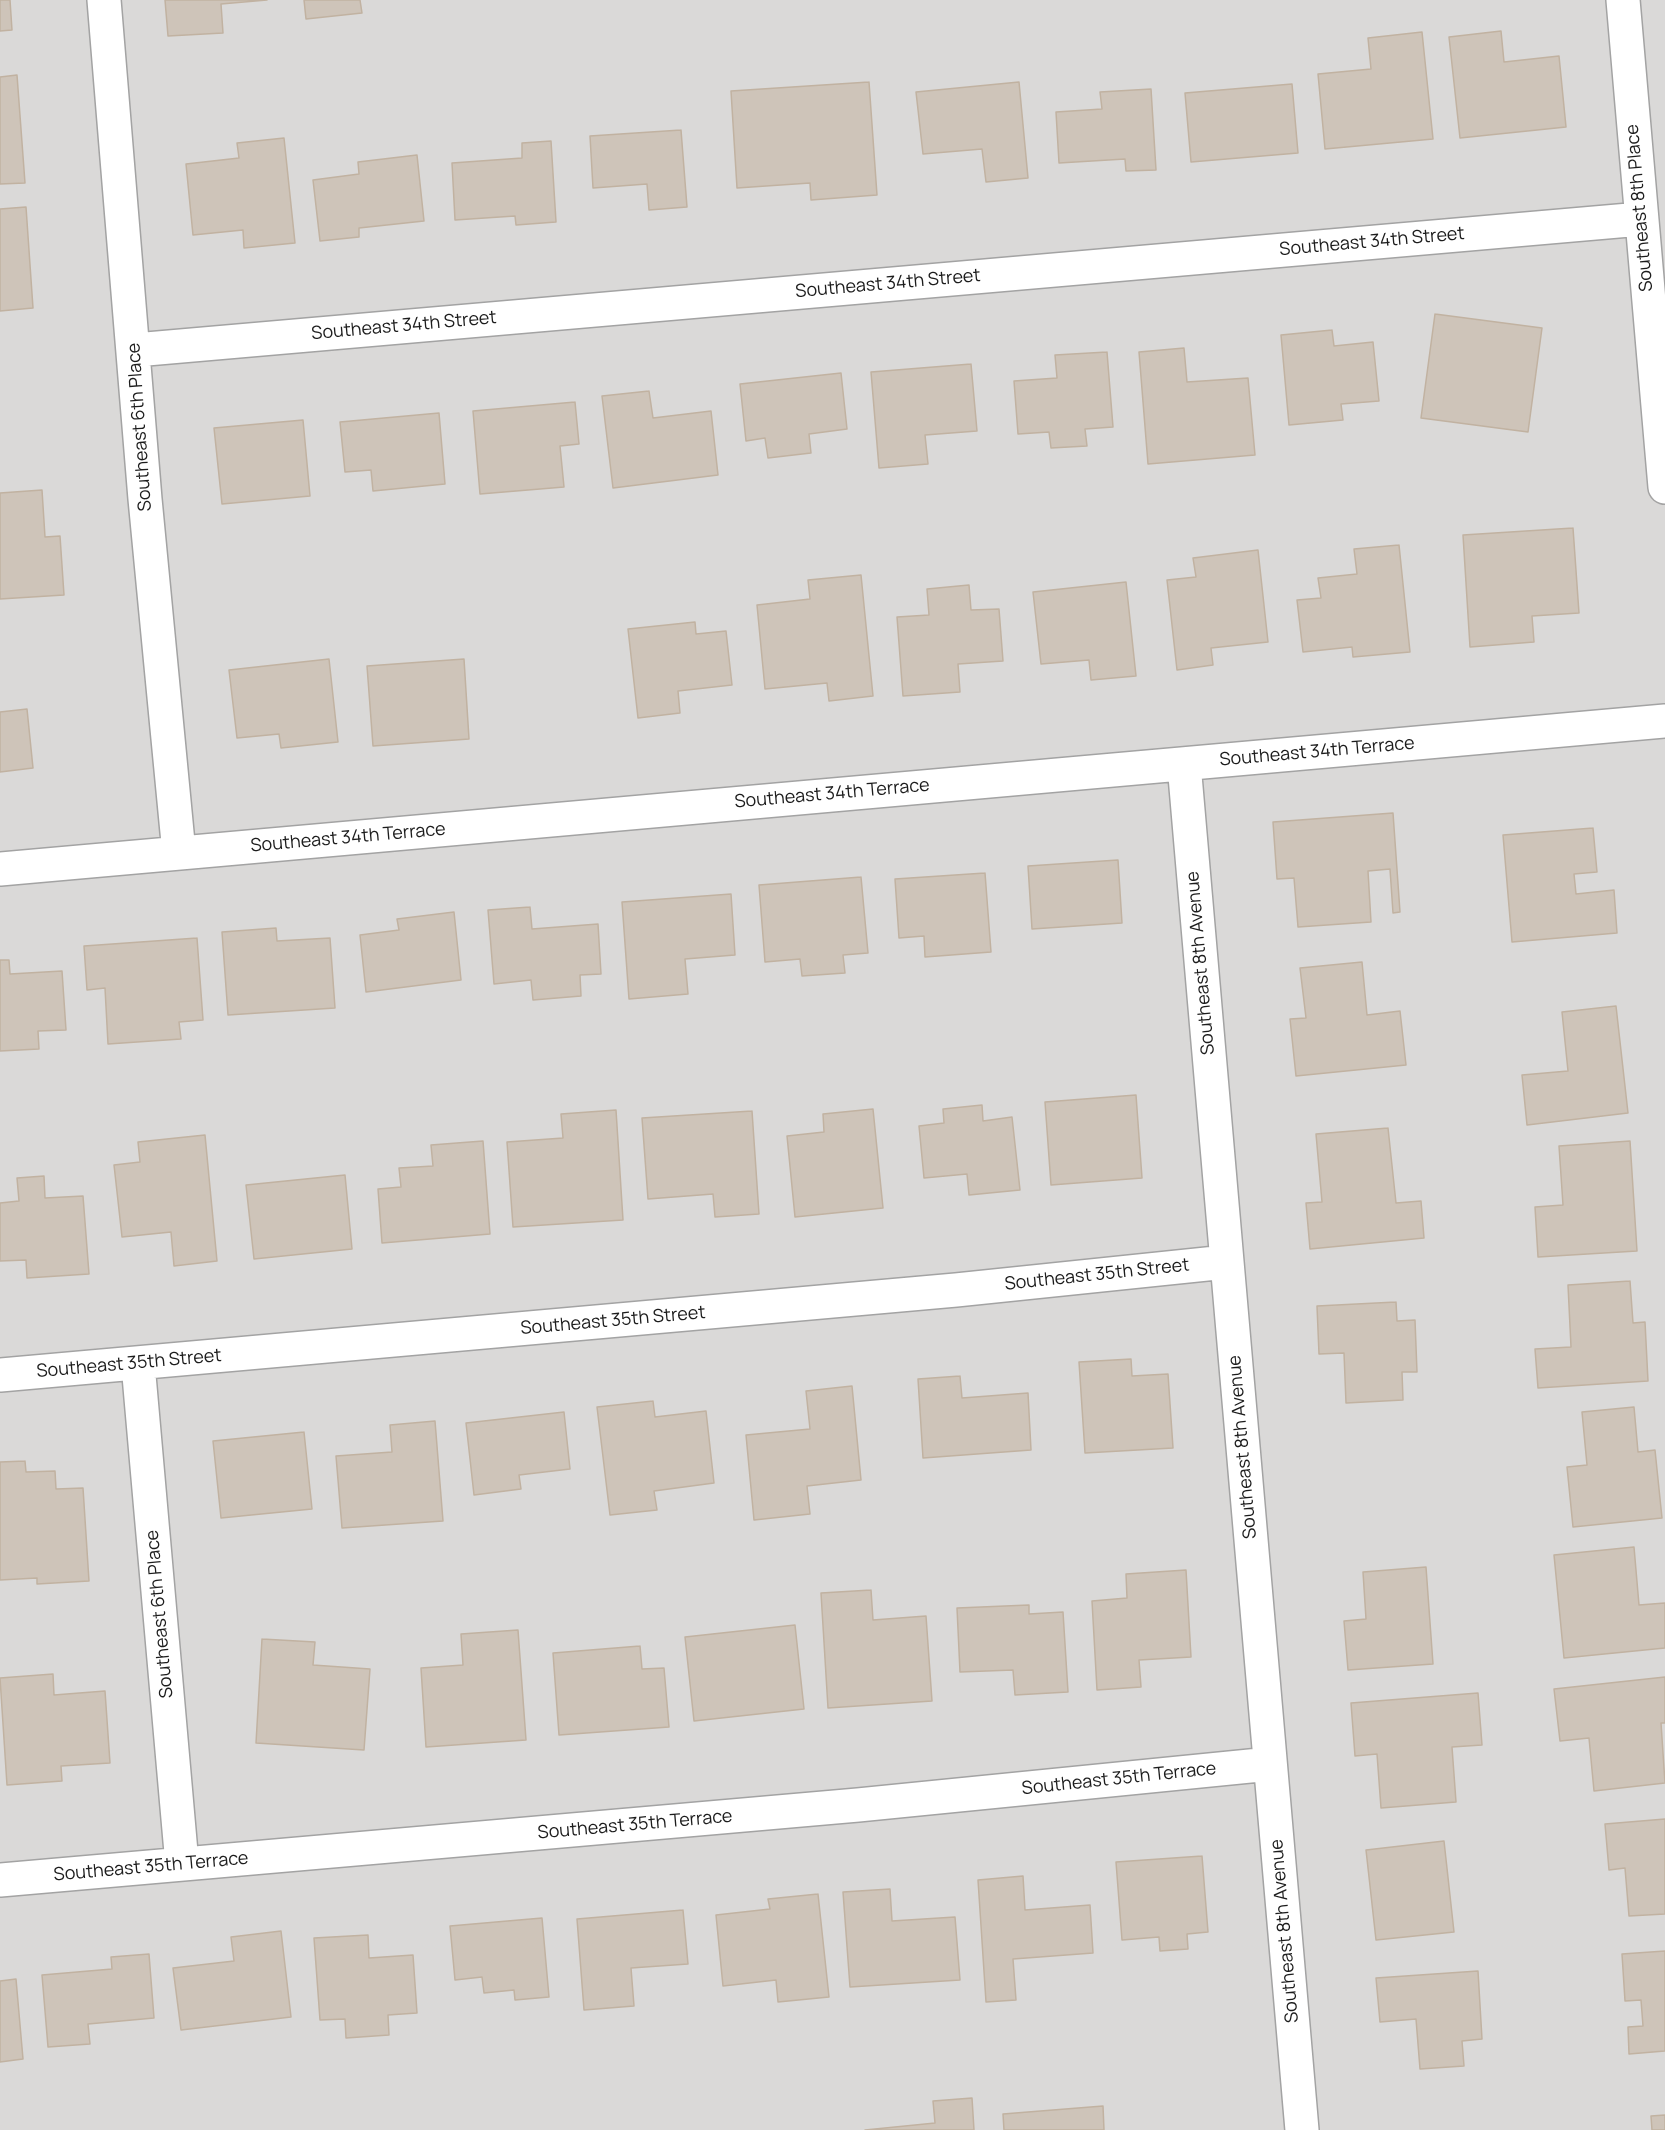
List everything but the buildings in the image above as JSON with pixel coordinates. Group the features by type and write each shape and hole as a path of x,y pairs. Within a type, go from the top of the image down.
{"street":[{"name":"Southeast 6th Place","path":"104,0 111,106 135,350 146,510 179,853"},
{"name":"Southeast 8th Place","path":"1623,0 1665,487"},
{"name":"Southeast 34th Street","path":"135,350 1641,219"},
{"name":"Southeast 34th Terrace","path":"0,869 1665,721"},
{"name":"Southeast 8th Avenue","path":"1184,764 1302,2130"},
{"name":"Southeast 35th Street","path":"0,1375 956,1290 1226,1262"},
{"name":"Southeast 6th Place","path":"138,1364 182,1864"},
{"name":"Southeast 35th Terrace","path":"0,1880 858,1805 1270,1764"}],"shaded area":[{"path":"0,0 1665,0 1665,2130 0,2130"}]}
